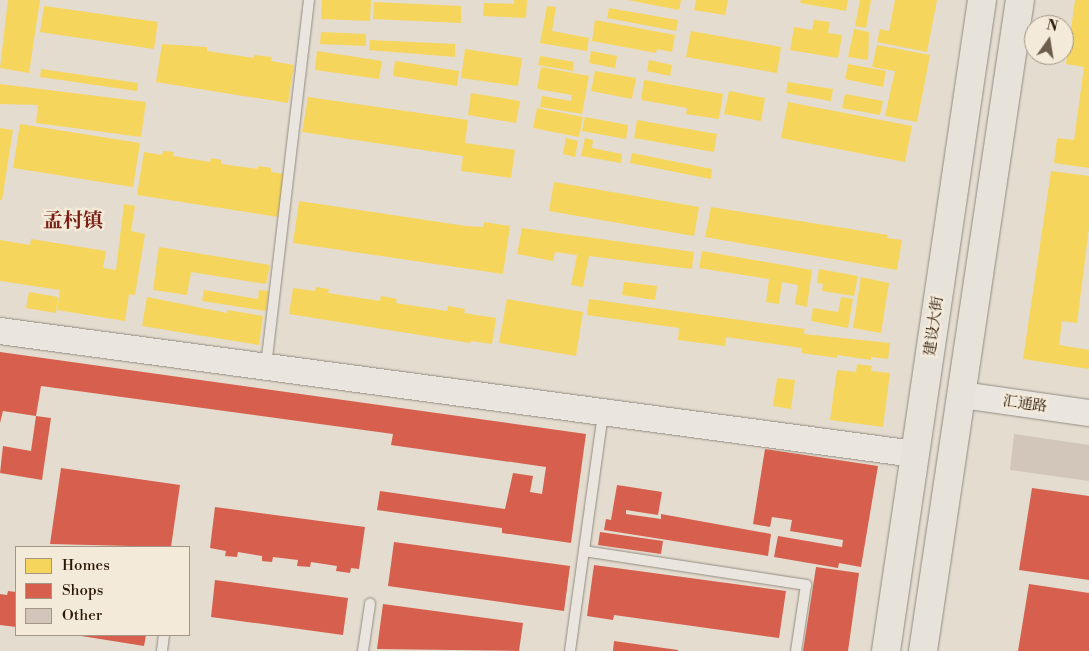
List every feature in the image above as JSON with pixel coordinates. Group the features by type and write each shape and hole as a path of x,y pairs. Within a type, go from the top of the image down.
{"main road":[{"name":"建设大街","path":"886,651 982,0"},
{"path":"924,651 1020,0"}],"street":[{"path":"0,330 915,454"},
{"name":"汇通路","path":"962,395 1089,413"}],"lane":[{"path":"266,366 309,0"},
{"path":"570,651 603,412"},
{"path":"584,551 806,585 796,651"},
{"path":"363,651 370,604"},
{"path":"162,651 164,636"}],"building: Homes":[{"path":"8,0 40,0 29,73 0,68"},
{"path":"322,0 371,0 370,21 321,19"},
{"path":"514,0 527,0 526,18 483,16 484,3 514,4"},
{"path":"628,0 681,0 679,10"},
{"path":"696,0 728,0 725,15 694,10"},
{"path":"801,0 848,0 846,11 800,3"},
{"path":"860,0 871,0 866,28 855,26"},
{"path":"895,0 937,0 927,52 877,42 880,29 889,31"},
{"path":"1075,0 1089,0 1089,168 1054,163 1057,138 1074,140 1084,67 1072,65 1074,65 1073,15"},
{"path":"374,2 461,6 461,23 373,19"},
{"path":"44,6 158,22 154,49 40,32"},
{"path":"547,6 556,7 552,31 589,38 587,51 540,43"},
{"path":"609,8 678,20 676,31 607,18"},
{"path":"595,20 675,35 672,52 657,49 656,53 592,41"},
{"path":"814,20 830,22 828,33 842,35 838,58 790,50 794,27 812,30"},
{"path":"854,29 869,32 868,60 848,57"},
{"path":"691,31 781,47 777,73 686,57"},
{"path":"321,32 366,34 366,46 320,44"},
{"path":"370,40 455,44 455,57 369,50"},
{"path":"162,44 207,47 207,51 254,58 254,55 272,57 271,61 294,65 288,103 156,82"},
{"path":"877,45 930,55 917,122 885,116 895,71 872,67"},
{"path":"465,49 522,58 518,86 461,78"},
{"path":"317,51 382,61 379,79 315,70"},
{"path":"591,51 617,56 615,68 589,63"},
{"path":"540,56 574,62 573,71 538,65"},
{"path":"649,60 672,65 670,76 647,71"},
{"path":"395,61 459,71 457,86 393,76"},
{"path":"848,64 886,71 883,87 845,79"},
{"path":"541,67 589,76 582,114 540,107 542,96 571,101 572,95 537,89"},
{"path":"41,69 138,83 137,91 40,77"},
{"path":"595,71 636,78 632,99 591,91"},
{"path":"644,80 723,94 719,119 686,114 687,108 641,100"},
{"path":"788,82 833,89 831,101 786,93"},
{"path":"0,84 146,102 141,137 36,123 38,105 0,104"},
{"path":"729,91 765,98 761,121 724,114"},
{"path":"471,93 520,101 516,123 468,115"},
{"path":"845,94 883,101 880,115 842,108"},
{"path":"308,97 468,120 465,143 515,150 511,178 461,171 463,156 302,132"},
{"path":"788,102 912,126 905,162 781,138"},
{"path":"537,108 583,117 579,137 533,128"},
{"path":"585,117 628,125 626,139 582,131"},
{"path":"637,120 717,134 714,152 634,138"},
{"path":"20,124 140,143 133,187 13,168"},
{"path":"0,128 13,130 2,200 0,200"},
{"path":"566,138 578,141 575,157 563,154"},
{"path":"585,138 593,140 592,148 622,154 621,163 581,156"},
{"path":"163,151 174,152 173,156 210,162 211,158 221,160 221,164 258,169 258,166 271,168 271,172 285,174 278,217 137,195 144,152 162,155"},
{"path":"632,153 712,169 711,179 630,163"},
{"path":"1051,171 1089,176 1089,228 1077,323 1062,321 1059,345 1089,350 1089,369 1023,359"},
{"path":"554,182 699,207 694,236 549,211"},
{"path":"299,201 466,226 483,227 484,222 510,226 503,274 293,243"},
{"path":"124,204 135,206 131,231 145,234 135,295 129,294 125,321 57,310 60,290 0,281 0,240 30,245 31,239 106,251 103,268 116,270"},
{"path":"711,207 888,235 887,238 902,240 897,270 705,237"},
{"path":"522,228 694,252 692,269 589,256 583,287 571,285 577,255 555,252 553,261 517,254"},
{"path":"159,247 270,265 266,284 191,272 187,295 153,290"},
{"path":"702,251 812,270 807,307 795,304 798,285 782,282 779,304 766,302 769,279 699,268"},
{"path":"819,269 858,276 854,296 822,291 823,284 817,283"},
{"path":"861,277 889,283 881,333 853,328"},
{"path":"624,282 657,286 655,300 622,295"},
{"path":"316,287 329,289 328,293 380,301 381,296 397,299 396,303 447,311 448,306 465,309 464,313 496,318 492,344 471,341 470,343 289,314 293,288 315,291"},
{"path":"204,290 258,299 259,290 269,291 266,311 202,301"},
{"path":"29,292 58,297 56,313 26,308"},
{"path":"147,297 227,313 227,310 263,316 259,345 142,326"},
{"path":"841,297 853,299 848,328 811,321 813,308 838,312"},
{"path":"507,299 583,312 576,356 499,343"},
{"path":"589,299 805,329 804,334 890,343 888,359 871,357 871,360 837,355 837,358 801,353 802,348 726,337 725,346 678,340 679,328 587,315"},
{"path":"857,364 872,366 871,371 890,373 883,427 830,420 837,370 856,372"},
{"path":"777,378 795,380 791,409 773,406"}],"building: Shops":[{"path":"0,352 586,434 571,543 502,533 502,528 377,510 380,491 505,509 513,473 533,476 530,492 542,494 546,467 391,445 393,434 41,386 36,416 3,411 0,423"},
{"path":"36,416 51,418 42,480 0,473 3,446 31,451"},
{"path":"765,449 878,466 861,567 839,563 838,568 774,557 778,536 842,547 843,540 790,531 792,520 772,517 770,527 753,524"},
{"path":"61,468 180,485 171,546 50,544"},
{"path":"617,485 662,492 658,515 626,510 626,514 661,519 661,514 771,534 768,556 604,530 606,519 611,520"},
{"path":"1032,488 1089,496 1089,580 1019,570"},
{"path":"215,507 365,527 359,569 351,568 350,573 336,571 337,566 311,562 310,567 297,566 298,560 273,557 272,562 262,561 262,556 238,552 237,557 225,556 226,551 210,548"},
{"path":"600,532 663,541 661,554 598,545"},
{"path":"394,542 570,566 564,611 388,586"},
{"path":"594,565 786,591 779,638 614,615 613,620 587,616"},
{"path":"816,567 859,573 848,651 803,651"},
{"path":"215,580 348,598 343,635 211,617"},
{"path":"1029,584 1089,593 1089,651 1018,651"},
{"path":"8,591 15,592 15,627 0,625 0,594 7,595"},
{"path":"383,604 523,623 519,651 377,649"},
{"path":"81,636 146,636 144,646"},
{"path":"614,641 678,650 678,651 613,651"}],"building: Other":[{"path":"1014,434 1089,445 1089,481 1010,470"}],"district":[{"name":"孟村镇","path":"73,221"}]}
